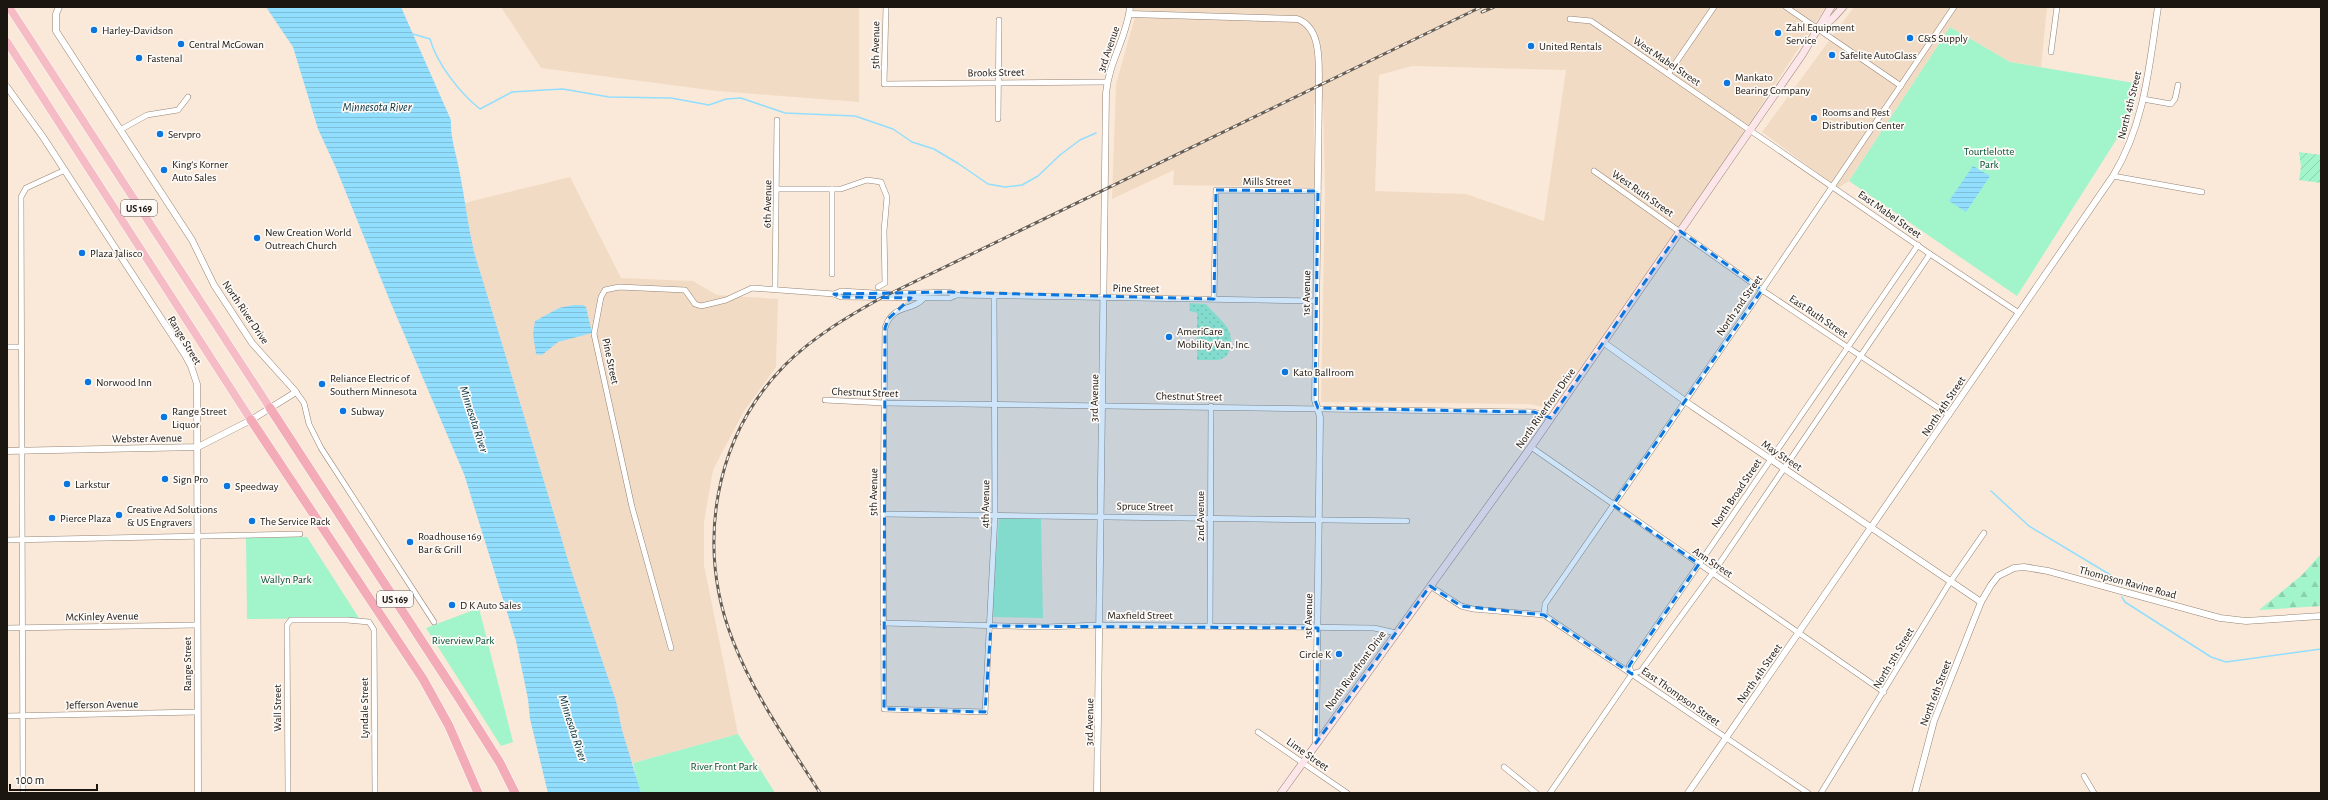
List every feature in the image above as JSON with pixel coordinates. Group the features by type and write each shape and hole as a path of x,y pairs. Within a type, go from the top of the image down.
{"highway":[{"name":"US 169","path":"9,7 457,695 500,763 515,793"},
{"name":"US 169","path":"7,42 251,420 422,679 449,726 478,793"}],"main road":[{"name":"North Riverfront Drive","path":"1280,793 1531,447 1819,29 1830,7"},
{"name":"North Riverfront Drive","path":"1819,29 1833,18 1843,7"}],"street":[{"name":"North River Drive","path":"59,7 56,14 56,31 192,240 214,285 252,343 304,402 309,424 321,448 434,622"},
{"name":"5th Avenue","path":"884,84 886,7"},
{"name":"3rd Avenue","path":"1097,793 1104,405 1107,82 1110,67 1130,14 1130,7"},
{"path":"1668,74 1714,7"},
{"path":"1786,7 1901,86"},
{"name":"North 2nd Street","path":"1544,615 1544,604 1762,290 1954,7"},
{"path":"2051,52 2057,7"},
{"name":"North 4th Street","path":"1688,793 1949,416 2113,176 2128,151 2144,99 2158,7"},
{"name":"1st Avenue","path":"1130,14 1297,19 1309,26 1318,55 1315,400 1320,417 1320,519 1316,743"},
{"name":"West Mabel Street","path":"1570,19 1592,21 1750,129"},
{"path":"998,119 999,20"},
{"name":"Brooks Street","path":"884,84 1107,82"},
{"path":"2144,99 2171,104 2175,99 2178,85"},
{"name":"Range Street","path":"7,87 65,170 191,366 197,384 198,793"},
{"path":"120,130 147,115 178,110 188,97"},
{"name":"6th Avenue","path":"775,289 777,120"},
{"name":"East Mabel Street","path":"1750,129 1918,246 2019,313"},
{"path":"23,793 21,197 26,188 65,170"},
{"name":"West Ruth Street","path":"1594,171 1680,231"},
{"path":"2113,176 2202,192"},
{"path":"777,189 841,189 867,180 881,182 885,188 887,196 884,231 885,283 878,287"},
{"path":"832,189 832,274"},
{"name":"Mills Street","path":"1214,299 1216,190 1318,191"},
{"name":"East Ruth Street","path":"1680,231 1762,290 1949,416"},
{"name":"North Broad Street","path":"1632,674 1629,666 1918,246"},
{"name":"North Broad Street","path":"1550,793 1632,674 1641,671 1713,574 1930,254"},
{"name":"Pine Street","path":"671,648 632,507 594,334 601,297 605,290 611,288 676,288 685,290 695,304 701,306 726,300 752,288 834,294 841,297 950,298 956,295"},
{"name":"Pine Street","path":"834,294 841,291 891,294 949,292 956,295 1316,301"},
{"name":"4th Avenue","path":"985,712 991,626 995,515 994,295"},
{"name":"5th Avenue","path":"924,298 921,302 897,310 888,319 885,328 883,514 884,709 985,712"},
{"name":"May Street","path":"1603,342 1685,401 1950,582"},
{"path":"7,347 21,347"},
{"name":"Webster Avenue","path":"7,451 198,447 251,420 296,392"},
{"name":"Chestnut Street","path":"825,400 884,403 995,405 1211,406 1534,412 1551,418"},
{"name":"2nd Avenue","path":"1210,625 1211,406"},
{"name":"Ann Street","path":"1531,447 1798,634 1884,692"},
{"name":"Spruce Street","path":"883,514 1101,515 1408,521"},
{"name":"North 5th Street","path":"1820,793 1884,692 1950,582 1984,533"},
{"path":"7,540 300,534"},
{"name":"Thompson Ravine Road","path":"1981,602 1998,576 2014,568 2024,566 2220,618 2246,621 2321,616"},
{"path":"1950,582 1981,602"},
{"path":"1430,586 1453,603 1473,609 1544,615"},
{"name":"North 6th Street","path":"1914,793 1934,721 1981,602"},
{"name":"East Thompson Street","path":"1544,615 1808,793"},
{"name":"Wall Street","path":"288,793 288,622 294,620 346,620 365,621 371,624"},
{"name":"Maxfield Street","path":"883,623 1046,627 1100,625 1210,625 1374,628 1396,633"},
{"name":"Lyndale Street","path":"371,624 374,634 375,793"},
{"name":"McKinley Avenue","path":"7,628 197,625"},
{"name":"Jefferson Avenue","path":"7,716 197,712"},
{"name":"Lime Street","path":"1258,732 1346,793"},
{"path":"1504,767 1536,793"},
{"path":"2084,776 2094,793"}],"highlighted area":[{"path":"1216,190 1318,191 1315,400 1318,408 1534,412 1551,418 1680,231 1762,290 1613,505 1699,564 1629,666 1632,674 1544,615 1461,606 1430,586 1316,743 1318,628 991,626 985,712 884,709 885,328 888,319 911,298 841,297 834,294 949,292 1214,299"}],"shaded area":[{"path":"501,7 859,7 859,102 717,91 541,68"},
{"path":"1134,7 1826,7 1704,192 1552,409 1529,404 1321,402 1325,191 1323,101 1314,105 1314,187 1173,185 1174,170 1112,199 1116,84 1135,17","holes":["1412,66 1566,70 1544,221 1466,194 1375,191 1379,75"]},
{"path":"1854,7 2047,7 2041,67 2010,62 1950,27 1849,181 1838,188 1762,132"},
{"path":"570,177 621,278 693,281 717,295 778,299 776,367 744,411 713,470 704,522 704,565 738,734 633,763 614,759 452,206"}],"green space":[{"name":"Tourtlelotte Park","path":"1950,27 2010,62 2140,84 2132,115 2017,296 1849,181"},
{"path":"2299,152 2321,155 2321,183 2299,180 2301,167"},
{"path":"1189,303 1206,304 1226,326 1231,339 1227,356 1219,360 1197,360 1197,313 1190,311"},
{"path":"999,518 1041,519 1043,618 991,617"},
{"name":"Wallyn Park","path":"307,537 359,618 247,619 246,538"},
{"path":"2321,554 2321,606 2259,610 2302,575"},
{"name":"Riverview Park","path":"479,608 513,742 501,746 426,628"},
{"name":"River Front Park","path":"738,734 775,793 640,793 633,763"}],"water":[{"name":"Minnesota River","path":"266,7 401,7 451,120 453,140 474,252 571,570 616,701 622,730 641,793 548,793 530,719 528,699 516,641 464,474 390,301 336,168 318,129 293,47"},
{"path":"1973,166 1990,176 1966,212 1949,201"},
{"path":"573,305 583,305 586,307 592,333 558,342 542,355 536,354 533,334 535,321 559,308"}],"waterway":[{"path":"413,34 430,39 433,49 450,77 465,95 480,109 512,92 563,89 609,97 671,98 709,105 726,99 741,98 785,113 855,116 893,129 912,142 934,149 988,184 1005,187 1022,185 1038,176 1060,155 1080,140 1096,133"},
{"path":"1991,491 2029,526 2124,583"},
{"path":"2122,597 2125,602 2211,657 2226,662 2321,649"}],"railway":[{"path":"820,793 773,719 741,661 722,605 715,568 714,532 718,495 727,460 741,426 761,394 785,365 807,345 843,320 881,298 1481,7"},
{"path":"1482,12 1494,7"}],"place":[{"name":"Harley-Davidson","path":"94,30"},
{"name":"Zahl Equipment Service","path":"1778,33"},
{"name":"C&S Supply","path":"1910,38"},
{"name":"Central McGowan","path":"181,44"},
{"name":"United Rentals","path":"1531,46"},
{"name":"Safelite AutoGlass","path":"1832,55"},
{"name":"Fastenal","path":"139,58"},
{"name":"Mankato Bearing Company","path":"1727,83"},
{"name":"Rooms and Rest Distribution Center","path":"1814,118"},
{"name":"Servpro","path":"160,134"},
{"name":"King's Korner Auto Sales","path":"164,170"},
{"name":"New Creation World Outreach Church","path":"257,238"},
{"name":"Plaza Jalisco","path":"82,253"},
{"name":"AmeriCare Mobility Van, Inc.","path":"1169,337"},
{"name":"Kato Ballroom","path":"1285,372"},
{"name":"Norwood Inn","path":"88,382"},
{"name":"Reliance Electric of Southern Minnesota","path":"322,384"},
{"name":"Subway","path":"343,411"},
{"name":"Range Street Liquor","path":"164,417"},
{"name":"Sign Pro","path":"165,479"},
{"name":"Larkstur","path":"67,484"},
{"name":"Speedway","path":"227,486"},
{"name":"Creative Ad Solutions & US Engravers","path":"119,515"},
{"name":"Pierce Plaza","path":"52,518"},
{"name":"The Service Rack","path":"252,521"},
{"name":"Roadhouse 169 Bar & Grill","path":"410,542"},
{"name":"D K Auto Sales","path":"452,605"},
{"name":"Circle K","path":"1339,654"}]}
